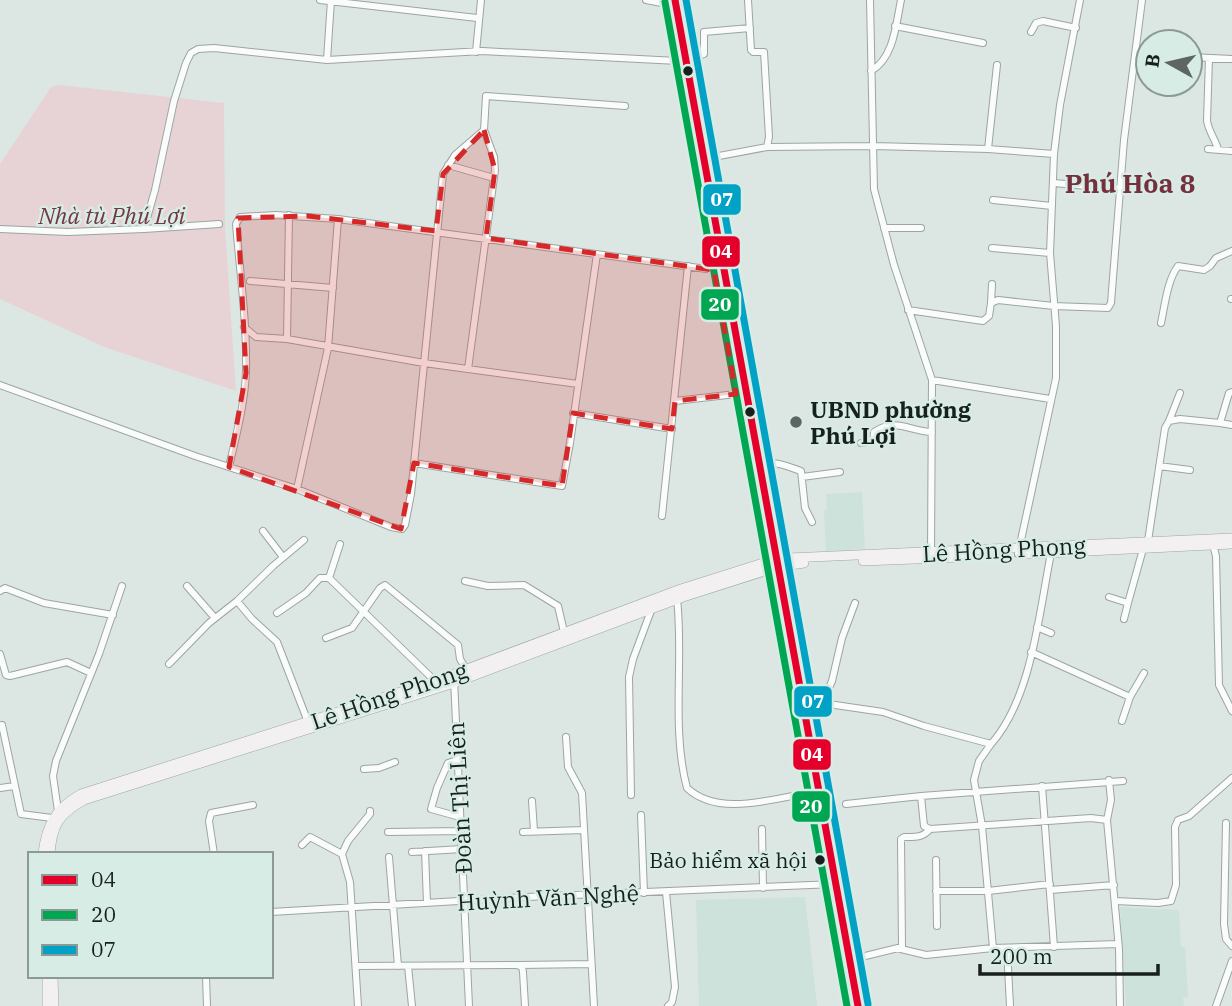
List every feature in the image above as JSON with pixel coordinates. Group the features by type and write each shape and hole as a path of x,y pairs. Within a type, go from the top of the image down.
{"street":[{"path":"320,0 477,18"},
{"path":"475,52 481,0"},
{"path":"646,0 671,2 747,428 766,566 809,793 858,1006"},
{"path":"748,0 751,51 764,52 769,137 767,147"},
{"path":"870,0 874,190 908,310 932,380 930,556"},
{"path":"871,72 882,65 890,46 901,0"},
{"path":"1019,551 1056,378 1055,306 1050,253 1054,154 1079,0"},
{"path":"1139,28 1142,0"},
{"path":"327,60 331,1"},
{"path":"1031,32 1036,23 1043,21 1076,28"},
{"path":"895,26 983,43"},
{"path":"144,229 174,101 186,63 191,53 203,48 327,60 475,52 682,60 704,54 704,32 750,28"},
{"path":"1204,58 1232,59"},
{"path":"1209,58 1207,121 1218,149"},
{"path":"991,303 999,300 1108,308 1111,303 1119,189 1134,63"},
{"path":"988,149 997,65"},
{"path":"468,369 494,178 494,157 484,130 486,96 625,106"},
{"path":"0,385 297,489 401,529 405,525 414,463 443,174 464,146 484,130"},
{"path":"699,159 767,147 873,146 1054,154"},
{"path":"1208,149 1232,151"},
{"path":"448,165 494,178"},
{"path":"1054,183 1119,189"},
{"path":"993,200 1052,206"},
{"path":"229,467 246,373 236,221 244,216 289,215 338,219 718,269"},
{"path":"287,339 289,215"},
{"path":"297,489 328,348 338,219"},
{"path":"1,229 68,232 219,224"},
{"path":"884,228 921,228"},
{"path":"992,248 1050,253"},
{"path":"1161,323 1174,272 1178,266 1204,270 1216,258 1232,251"},
{"path":"414,463 562,486 597,254"},
{"path":"662,516 688,266"},
{"path":"250,281 333,288"},
{"path":"908,310 983,321 989,316 992,284"},
{"path":"244,327 256,337 287,339 424,363 578,383"},
{"path":"733,349 736,394 758,463 801,700 848,1006"},
{"path":"932,380 1050,399"},
{"path":"1220,423 1224,402 1232,392"},
{"path":"1124,619 1145,545 1165,428 1180,393"},
{"path":"675,401 736,394"},
{"path":"573,412 672,429"},
{"path":"1169,421 1180,419 1232,425"},
{"path":"861,443 873,441 874,432 887,426 904,425 923,432 932,432"},
{"path":"758,463 775,461 791,469 799,469 805,508 808,519 812,522"},
{"path":"1160,466 1190,470"},
{"path":"802,477 840,472"},
{"path":"263,531 283,557"},
{"name":"Lê Hồng Phong","path":"1019,551 1051,553 1232,538"},
{"path":"169,664 215,618 304,540"},
{"path":"329,578 340,544"},
{"name":"Lê Hồng Phong","path":"55,815 67,801 81,794 435,681 454,679 466,669 681,589 777,563 1145,545 1232,544"},
{"path":"1213,545 1216,556 1219,685 1232,711"},
{"path":"993,948 982,826 974,780 984,751 1003,727 1021,690 1037,627 1051,553"},
{"name":"Lê Hồng Phong","path":"50,852 51,836 57,821 66,810 84,800 454,679 766,566"},
{"path":"277,613 306,593 320,578 329,578 435,681"},
{"path":"465,581 488,586 524,585 558,606 564,632"},
{"path":"326,638 352,628 380,588 385,585 458,645 460,659 466,669"},
{"path":"43,852 45,835 55,815 53,776 56,761 122,586"},
{"path":"187,586 215,618"},
{"path":"0,591 5,588 44,603 113,615"},
{"path":"1109,597 1128,603"},
{"path":"677,599 681,734 687,788 695,796 721,804 809,793"},
{"path":"237,601 252,620 277,642 308,722"},
{"path":"823,701 832,681 842,638 855,603"},
{"path":"631,795 629,677 652,608"},
{"path":"1037,627 1051,633"},
{"path":"1031,652 1130,698"},
{"path":"0,654 6,675 10,676 67,662 91,673"},
{"path":"1122,721 1130,698 1144,673"},
{"name":"Đoàn Thị Liên","path":"454,679 469,1006"},
{"path":"801,700 823,701 883,712 909,722 991,744"},
{"path":"2,724 21,814 55,815"},
{"path":"566,737 568,767 582,793 594,1006"},
{"path":"457,760 448,763 431,809 460,817"},
{"path":"364,769 379,768 396,762"},
{"path":"1115,901 1171,901 1176,885 1175,827 1178,820 1189,816 1232,778"},
{"path":"1109,780 1111,800 1107,820 1118,944 1119,1006"},
{"path":"846,804 1109,780 1123,781"},
{"path":"0,788 14,786"},
{"path":"1042,786 1054,947"},
{"path":"921,796 924,826 930,829 1099,818 1107,820"},
{"path":"532,801 534,831"},
{"path":"214,852 209,821 211,813 253,805"},
{"path":"341,855 370,811"},
{"path":"641,815 644,892"},
{"path":"1226,823 1224,924 1226,939 1232,946"},
{"path":"762,829 763,888"},
{"path":"901,949 901,839 926,834 930,829"},
{"path":"523,832 583,830"},
{"path":"388,832 461,831"},
{"path":"302,845 306,838 310,837 341,855 351,882 358,1006"},
{"path":"412,852 462,849"},
{"path":"425,851 427,903"},
{"path":"389,857 398,966"},
{"path":"936,860 937,926"},
{"name":"Huỳnh Văn Nghệ","path":"273,912 830,885"},
{"path":"936,891 1114,885"},
{"path":"666,892 675,987 672,1002 668,1006"},
{"path":"849,960 901,949 926,955 993,948 1118,944"},
{"path":"1007,948 1010,1006"},
{"path":"1216,1006 1232,961"},
{"path":"357,966 591,964"},
{"path":"408,965 412,1006"},
{"path":"517,965 522,967 523,972 524,1006"},
{"path":"47,978 47,1006"},
{"path":"53,978 54,1006"},
{"path":"206,978 207,1006"}],"highlighted area":[{"path":"484,130 495,170 486,238 714,270 736,394 675,401 672,429 573,413 562,486 414,463 401,529 229,467 246,373 238,218 308,216 436,231 443,174"}],"shaded area":[{"path":"862,492 865,549 826,552 826,494"},
{"path":"805,897 817,1006 699,1006 696,900"},
{"path":"1120,907 1179,910 1181,947 1185,947 1188,997 1183,998 1184,1006 1126,1006"}],"green space":[{"name":"Nhà tù Phú Lợi","path":"59,85 224,103 225,229 236,391 104,347 0,299 0,164 51,87"}],"transit line":[{"name":"04","path":"675,0 858,1006"},
{"name":"07","path":"686,0 868,1004"},
{"name":"20","path":"665,2 847,1006"}],"place":[{"name":"UBND phường Phú Lợi","path":"796,422"},
{"name":"Bảo hiểm xã hội","path":"820,860"}],"district":[{"name":"Phú Hòa 8","path":"1130,183"}]}
